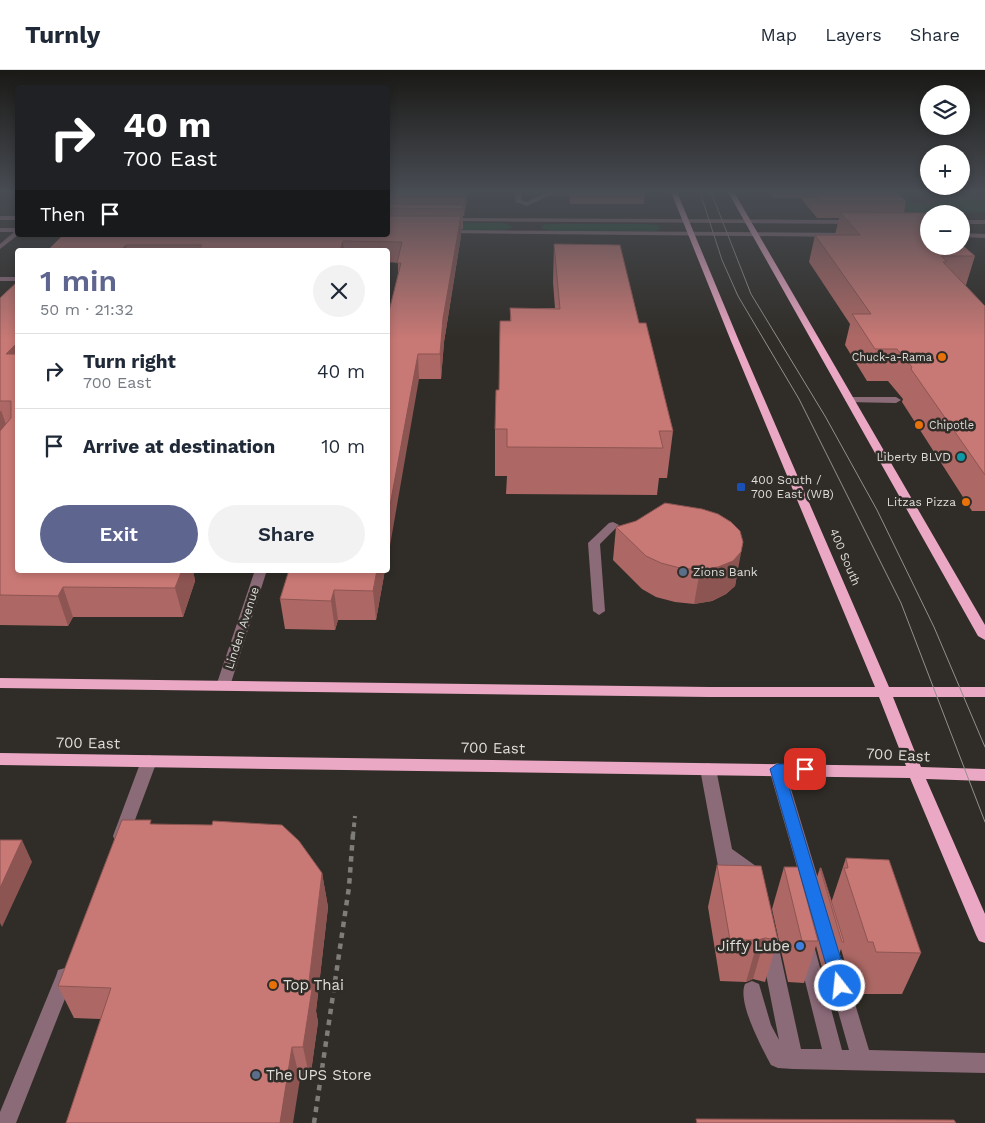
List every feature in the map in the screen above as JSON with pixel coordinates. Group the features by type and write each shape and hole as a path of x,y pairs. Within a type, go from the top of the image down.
{"main road":[{"name":"400 South","path":"693,241 884,691 916,773 985,935"},
{"path":"758,241 985,636"},
{"path":"0,683 708,692 985,692"},
{"name":"700 East","path":"0,759 777,769 985,776"}],"street":[{"path":"0,279 15,279"},
{"path":"850,400 896,400"},
{"path":"599,612 594,543 613,525"},
{"name":"Linden Avenue","path":"223,686 260,573"},
{"path":"115,849 149,761"},
{"path":"708,769 733,897"},
{"path":"777,769 821,920"},
{"path":"724,852 754,874 758,894"},
{"path":"787,876 804,858"},
{"path":"764,923 793,1059"},
{"path":"802,931 836,1060"},
{"path":"827,938 862,1061"},
{"path":"6,1123 72,959"},
{"path":"752,990 762,1027 778,1058 985,1063"}],"path":[{"path":"314,1123 350,887 355,816"}],"building":[{"path":"57,241 343,241 341,248 200,248 202,245 126,245 123,248 50,248"},
{"path":"351,241 457,241 443,318 440,354 418,354 390,505 390,307 401,263 397,263 402,242"},
{"path":"819,241 920,241 920,255 970,255 970,252 975,256 941,256 947,262 943,262 985,306 985,475 911,369 912,367 897,349 875,349 852,314 871,314"},
{"path":"554,244 620,245 639,323 646,323 673,431 659,431 663,448 507,447 507,429 495,429 496,390 499,390 500,321 511,321 510,308 560,309"},
{"path":"15,284 15,345 6,354 15,354 15,573 181,573 175,588 63,587 58,596 0,595 0,431 11,418 11,401 0,401 0,298"},
{"path":"665,503 702,509 718,514 731,522 740,531 743,542 741,552 733,561 718,567 700,570 680,568 661,563 646,556 616,527 636,521"},
{"path":"288,573 376,573 373,591 334,590 331,601 280,599"},
{"path":"122,820 151,820 150,824 212,825 213,821 282,825 299,841 322,873 308,990 312,989 303,1047 292,1047 280,1123 66,1123 111,988 58,986"},
{"path":"0,840 22,840 0,888"},
{"path":"846,858 889,860 921,953 876,952 873,942 868,942 844,868 848,868"},
{"path":"717,865 761,866 778,940 765,938 758,940 730,940"},
{"path":"784,867 798,867 818,941 802,941"},
{"path":"821,868 844,942 842,942"},
{"path":"696,1119 954,1120 956,1123 697,1123"}],"tram line":[{"path":"716,241 738,296 799,399 901,603 985,822"},
{"path":"730,241 751,294 825,416 877,510 934,627 985,747"}],"place":[{"name":"Chuck-a-Rama","path":"942,357"},
{"name":"Chipotle","path":"919,425"},
{"name":"Liberty BLVD","path":"961,457"},
{"name":"400 South / 700 East (WB)","path":"741,487"},
{"name":"Litzas Pizza","path":"966,502"},
{"name":"Zions Bank","path":"683,572"},
{"name":"Jiffy Lube","path":"800,946"},
{"name":"Top Thai","path":"273,985"},
{"name":"The UPS Store","path":"256,1075"}],"route":[{"path":"805,769 777,769 840,986"}]}
